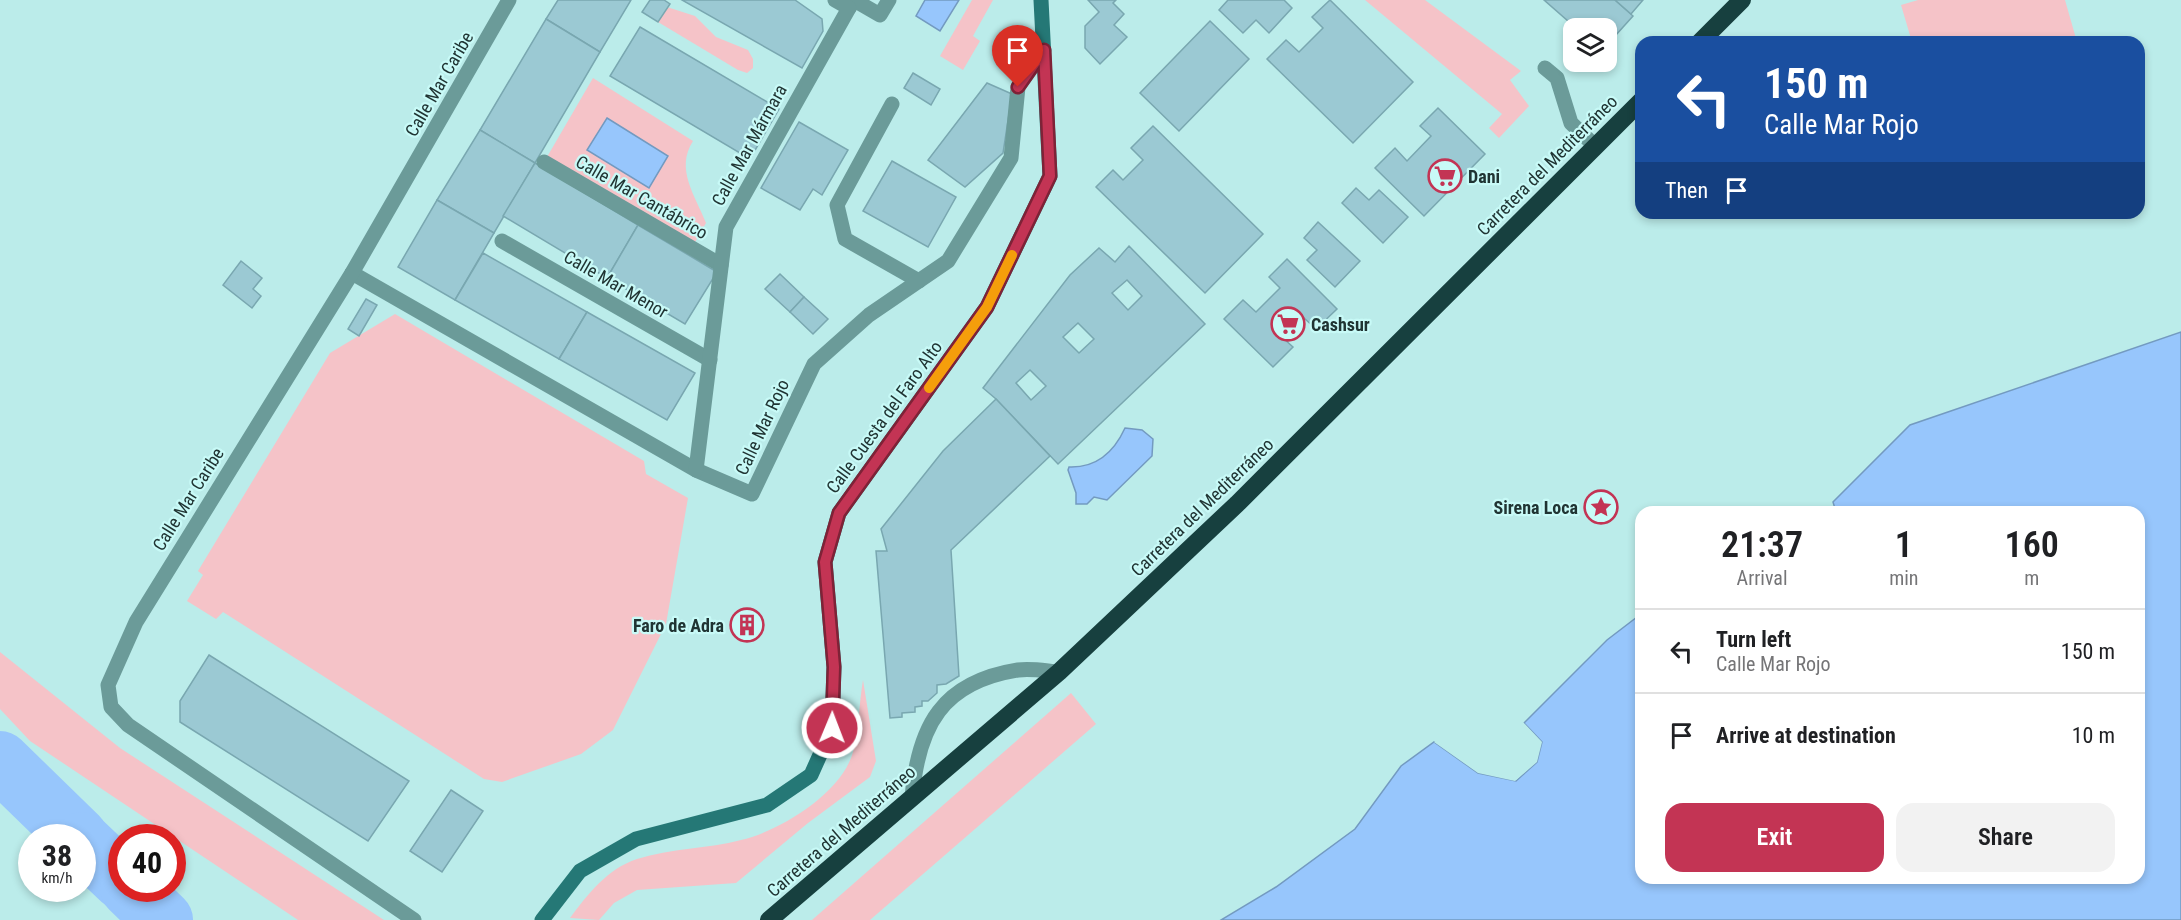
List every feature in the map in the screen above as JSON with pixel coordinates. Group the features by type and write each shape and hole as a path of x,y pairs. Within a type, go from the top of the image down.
{"highway":[{"path":"1706,36 1742,0"},
{"name":"Carretera del Mediterráneo","path":"769,920 1059,672 1237,504 1635,107"}],"street":[{"name":"Calle Mar Caribe","path":"414,920 128,725 111,707 108,685 136,622 352,273 509,0"},
{"path":"835,0 849,8 854,0 880,15 889,0"},
{"name":"Calle Cuesta del Faro Alto","path":"542,920 580,871 636,839 767,805 811,775 832,728 834,667 825,562 839,513 987,307 1050,176 1041,0"},
{"name":"Calle Mar Mármara","path":"696,470 726,227 849,8"},
{"name":"Calle Mar Rojo","path":"352,273 696,470 752,494 814,364 869,315 948,261 1011,158 1018,87 1044,50"},
{"path":"1545,68 1557,78 1571,123 1595,146"},
{"path":"892,104 837,205 845,239 919,281"},
{"name":"Calle Mar Cantábrico","path":"544,162 721,265"},
{"name":"Calle Mar Menor","path":"502,241 710,360"},
{"path":"912,798 921,745 931,720 954,694 981,680 1020,669 1059,672"}],"shaded area":[{"path":"972,0 993,0 973,36 980,41 963,70 940,56"},
{"path":"1365,0 1425,0 1521,71 1510,80 1529,106 1499,138 1489,128 1502,114"},
{"path":"1918,0 2065,0 2075,36 1910,36 1901,5"},
{"path":"667,7 695,16 716,37 748,50 753,59 753,68 747,73 738,70 658,22"},
{"path":"593,78 693,141 688,151 686,172 706,223 694,244 547,157"},
{"path":"395,314 644,461 646,474 688,498 666,624 613,730 581,754 502,782 484,779 223,612 216,619 187,601 203,575 198,571 330,353"},
{"path":"0,652 120,748 384,920 298,920 186,845 186,824 154,824 30,741 0,709"},
{"path":"863,680 876,761 870,777 808,823 736,883 637,890 614,903 599,920 570,918 599,883 626,863 650,855 728,843 757,835 808,808 836,782 847,767 857,734"},
{"path":"1071,693 1096,724 870,920 812,920"}],"water":[{"path":"925,0 959,0 940,31 916,16"},
{"path":"607,118 668,156 649,188 587,150"},
{"path":"2181,332 2181,920 1221,920 1276,887 1355,829 1401,766 1434,742 1478,773 1516,781 1537,762 1542,742 1524,723 1607,640 1635,619 1635,884 2145,884 2145,506 1834,506 1833,502 1910,425"},
{"path":"1125,428 1142,430 1153,439 1152,456 1107,500 1094,497 1087,504 1076,504 1076,493 1069,467 1088,465 1103,457 1121,437"}],"pier":[{"path":"1522,721 1542,742 1537,762 1515,781 1478,773 1434,742 1437,740 1479,770 1515,778 1535,761 1539,743 1521,725"}],"building":[{"path":"558,0 631,0 600,52 546,19"},
{"path":"650,0 664,0 670,4 658,22 642,12"},
{"path":"682,0 795,0 822,19 823,31 802,68"},
{"path":"1088,0 1116,0 1113,3 1124,14 1114,25 1127,37 1100,64 1085,48 1085,26 1099,12"},
{"path":"1228,0 1284,0 1292,8 1269,33 1256,20 1243,33 1219,10"},
{"path":"1330,0 1413,82 1353,143 1267,59 1286,40 1299,52 1323,28 1312,17"},
{"path":"1544,0 1615,0 1633,16 1617,34 1617,18 1565,18"},
{"path":"1615,0 1643,0 1631,14"},
{"path":"546,19 600,52 535,163 480,130"},
{"path":"1210,21 1249,59 1179,131 1140,93"},
{"path":"640,27 779,109 750,159 610,76"},
{"path":"913,73 940,89 931,105 904,88"},
{"path":"987,83 1012,94 1003,153 965,187 928,160"},
{"path":"1438,108 1485,154 1424,216 1375,168 1395,148 1407,161 1431,136 1420,126"},
{"path":"799,122 848,150 822,195 813,189 800,210 761,188"},
{"path":"1153,126 1263,234 1205,293 1096,187 1113,170 1123,180 1143,160 1131,148"},
{"path":"480,130 535,163 494,233 437,200"},
{"path":"892,161 956,197 928,247 863,211"},
{"path":"535,163 638,225 607,278 503,216"},
{"path":"1356,188 1369,200 1379,190 1408,217 1383,243 1342,203"},
{"path":"437,200 494,233 455,300 398,267"},
{"path":"1318,222 1360,261 1335,287 1307,260 1317,250 1304,238"},
{"path":"638,225 717,272 685,324 607,278"},
{"path":"1129,246 1205,324 1058,464 983,388 1070,275 1099,248 1115,262","holes":["1127,280 1142,296 1128,310 1112,293","1078,323 1094,339 1079,353 1063,337","1030,370 1046,386 1031,400 1016,383"]},
{"path":"483,253 587,312 559,359 455,300"},
{"path":"1287,259 1337,309 1316,329 1304,318 1283,338 1293,347 1273,367 1224,319 1243,300 1256,312 1280,288 1269,277"},
{"path":"241,261 262,278 253,289 261,296 252,308 223,285"},
{"path":"780,274 804,297 790,312 765,289"},
{"path":"804,297 828,319 813,334 790,312"},
{"path":"366,299 377,305 359,336 348,329"},
{"path":"587,312 695,373 667,420 559,359"},
{"path":"996,399 1050,456 951,550 959,676 946,684 937,685 937,693 928,701 922,701 922,706 915,707 915,712 902,713 902,717 890,718 876,551 887,551 881,529 943,451"},
{"name":"Faro de Adra","path":"747,611 757,615 761,625 757,635 747,639 737,635 733,625 737,615"},
{"path":"209,655 409,781 368,841 180,722 180,701"},
{"path":"451,790 483,811 442,872 410,851"}],"waterway":[{"path":"0,761 65,824"},
{"path":"96,855 108,867"},
{"path":"144,902 163,920"}],"slow traffic":[{"path":"929,388 987,307 1012,255"}],"place":[{"name":"Dani","path":"1445,176"},
{"name":"Cashsur","path":"1288,324"},
{"name":"Sirena Loca","path":"1601,507"},
{"name":"Faro de Adra","path":"747,625"}],"route":[{"path":"832,728 834,667 825,562 839,513 987,307 1050,176 1044,50 1018,87"}]}
